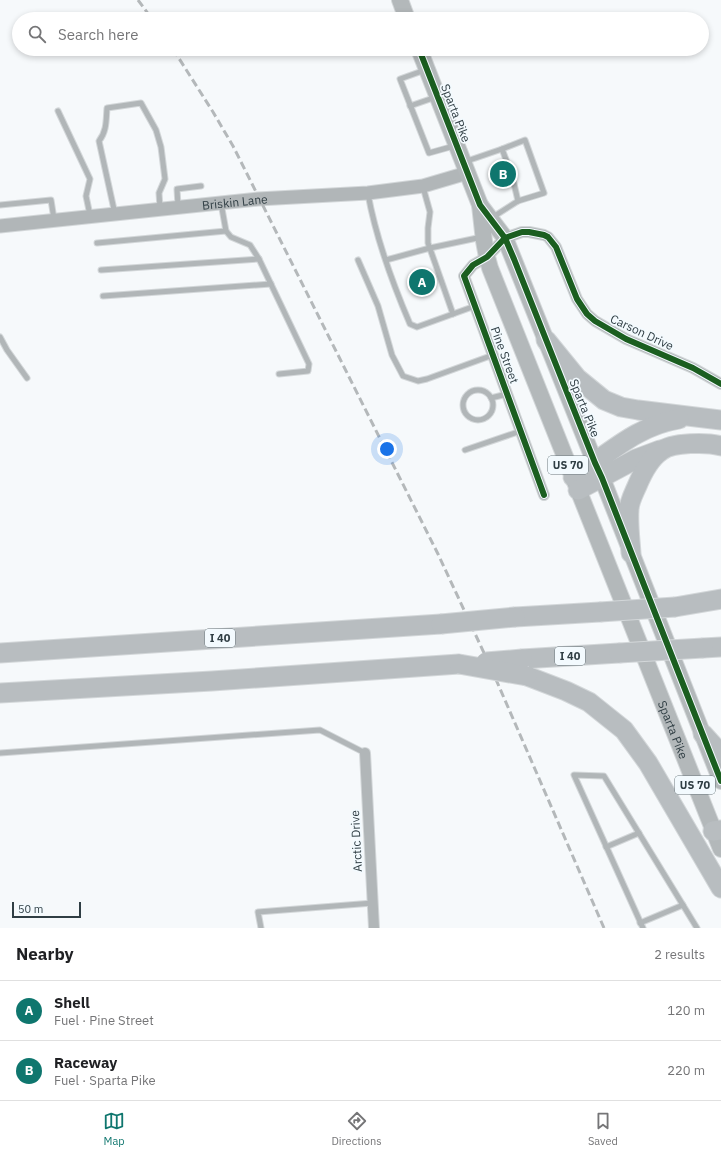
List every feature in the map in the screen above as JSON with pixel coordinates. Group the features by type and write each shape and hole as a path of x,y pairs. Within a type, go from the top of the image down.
{"highway":[{"path":"546,340 577,378 604,400 621,407 638,410 721,420"},
{"path":"599,470 635,434 652,426 671,420 692,417"},
{"path":"575,483 599,470 678,445 696,443 721,446"},
{"path":"631,553 629,508 642,474 652,460 662,450"},
{"path":"675,607 721,598"},
{"name":"I 40","path":"0,653 441,624 514,617 721,605"},
{"name":"I 40","path":"524,667 619,653 715,648"},
{"path":"0,693 212,682 459,664 524,667 566,691 589,702 624,730 648,763 721,888"},
{"path":"703,734 721,754"}],"main road":[{"path":"400,0 404,12"},
{"name":"Sparta Pike","path":"422,56 480,205 505,238 599,470 721,781"},
{"name":"Sparta Pike","path":"480,205 483,237 487,257 575,483 717,830 721,849"}],"street":[{"name":"Briskin Lane","path":"0,226 221,202 368,193 422,186 465,168"},
{"name":"Carson Drive","path":"505,238 522,232 529,232 548,237 556,247 577,299 587,314 595,321 626,338 693,368 721,384"},
{"name":"Pine Street","path":"505,238 487,257 474,265 464,276 544,495"},
{"name":"Arctic Drive","path":"365,753 374,928"}],"lane":[{"path":"427,69 400,79 410,106 429,152 456,145"},
{"path":"410,106 437,96"},
{"path":"115,214 100,141 106,130 107,108 141,104 156,130 162,147 165,179 159,194 160,209"},
{"path":"58,111 90,179 86,196 90,216"},
{"path":"465,168 502,149 524,140 544,193 518,201 491,219"},
{"path":"502,149 511,173 518,201"},
{"path":"178,207 177,189 201,186"},
{"path":"422,186 430,212 428,243 453,314"},
{"path":"368,193 372,217 410,324 417,327 475,306"},
{"path":"0,205 51,200 54,220"},
{"path":"221,202 226,232 231,237 250,245 259,259 309,364 308,371 279,374"},
{"path":"97,243 226,232"},
{"path":"386,260 430,248 483,237"},
{"path":"101,270 259,259"},
{"path":"358,260 378,306 392,355 403,376 418,381 427,379 493,355"},
{"path":"103,296 271,284"},
{"path":"0,337 7,350 27,378"},
{"path":"475,391 484,392 491,398 493,409 487,417 475,420 468,416 464,409 464,399 471,393 475,391"},
{"path":"491,398 507,394"},
{"path":"465,450 521,431"},
{"path":"0,753 320,730 365,753"},
{"path":"683,905 641,925 574,775 604,776 639,833 683,905 697,928"},
{"path":"606,847 639,833"},
{"path":"261,928 258,912 373,903"}],"railway":[{"path":"138,0 147,12"},
{"path":"177,56 233,146 438,554 491,668 604,928"}],"cycle path":[{"path":"422,56 480,205 505,238 514,259 721,781"},
{"path":"544,495 464,276 473,265 487,257 505,238 522,232 529,232 548,237 556,247 577,299 587,314 595,321 626,339 693,368 721,384"}],"place":[{"name":"Raceway","path":"503,174"},
{"name":"Shell","path":"422,282"}]}
